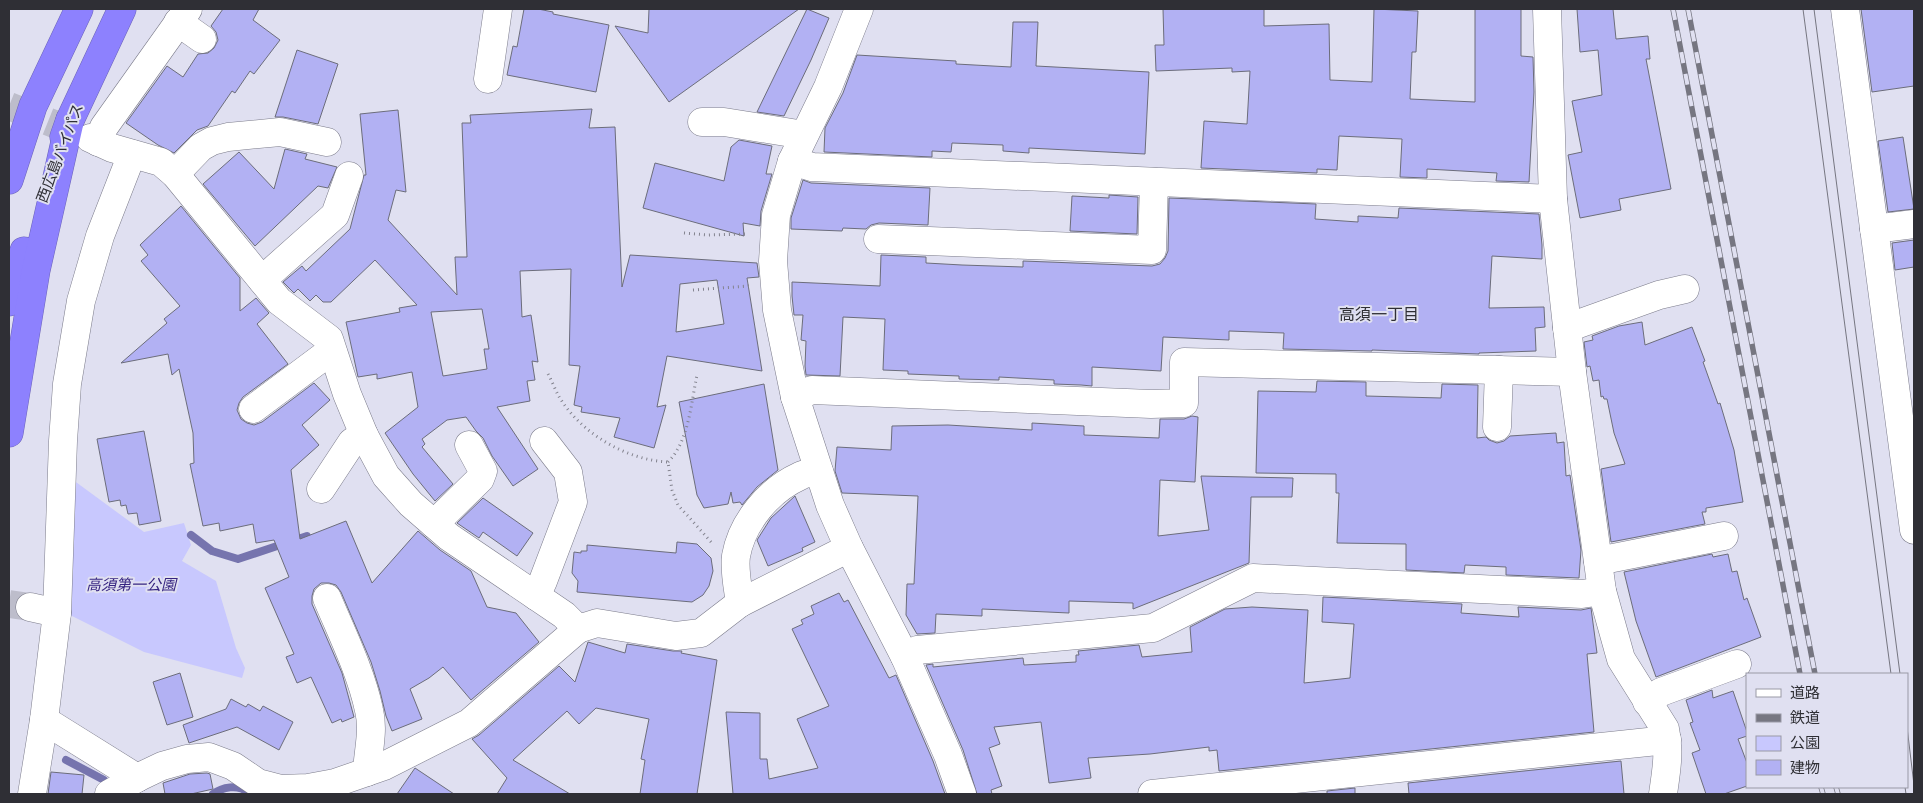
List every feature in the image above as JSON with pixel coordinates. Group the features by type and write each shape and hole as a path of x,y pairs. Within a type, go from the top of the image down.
{"highway":[{"path":"9,180 34,106 79,9"},
{"name":"西広島バイパス","path":"9,302 70,120 122,9"},
{"path":"9,136 34,106"},
{"path":"9,433 36,270 70,120"}],"street":[{"path":"488,79 498,9"},
{"path":"859,9 828,86 792,161 776,215 773,261 774,285 784,350 795,397 830,505 849,548 905,657 948,755 962,794"},
{"path":"1547,9 1553,199 1572,372 1602,590 1621,659 1665,729 1667,740 1664,794"},
{"path":"1845,9 1914,530"},
{"path":"202,39 183,15 94,140 112,148 161,162 175,174 279,301 329,339 364,436 386,476 411,504 449,537 564,615 578,629"},
{"path":"702,122 724,122 804,135"},
{"path":"175,174 201,147 212,141 228,137 280,132 328,142"},
{"path":"32,794 44,720 57,612 62,441 67,384 81,302 100,236 132,154"},
{"path":"792,161 812,166 1553,199"},
{"path":"262,280 335,215 350,176"},
{"path":"878,239 1152,250 1154,182"},
{"path":"1874,230 1914,224"},
{"path":"1567,328 1659,295 1685,288"},
{"path":"254,409 324,356 333,353"},
{"path":"795,397 812,390 1152,404 1184,403 1184,362 1572,372"},
{"path":"1497,427 1499,370"},
{"path":"320,489 352,442 364,436"},
{"path":"536,596 573,502 568,472 544,441"},
{"path":"434,524 480,479 483,471 469,445"},
{"path":"740,603 736,557 744,533 753,516 770,495 801,475 819,472"},
{"path":"1598,561 1724,536"},
{"path":"108,794 162,766 187,759 209,757 232,766 258,788 329,789 384,766 469,723 578,629 597,623 676,636 701,634 740,603 849,548"},
{"path":"905,657 917,650 1153,628 1253,578 1582,594 1602,590"},
{"path":"327,598 355,666 370,711 372,740 367,758 367,772"},
{"path":"30,607 57,612"},
{"path":"1647,702 1662,692 1737,664"},
{"path":"44,720 137,778"},
{"path":"1152,794 1667,740"}],"path":[{"path":"684,233 708,235 775,233"},
{"path":"693,290 774,285"},
{"path":"548,374 559,397 578,420 596,435 622,451 641,458 668,462"},
{"path":"668,462 675,455 684,435 697,375"},
{"path":"668,462 672,490 678,505 712,542 736,557"}],"green space":[{"name":"高須第一公園","path":"69,477 144,532 184,523 191,545 182,561 216,581 236,648 245,668 242,678 144,652 66,613"}],"building":[{"path":"223,9 259,9 253,20 280,40 254,74 250,71 235,93 232,91 208,126 197,130 174,153 158,145 126,123 167,66 183,77 198,54 208,53 214,48 218,40 216,32 211,26"},
{"path":"524,9 538,9 553,12 553,14 609,25 596,92 507,75 513,46 517,47"},
{"path":"649,9 799,9 669,102 615,26 648,33"},
{"path":"807,9 829,18 784,116 757,112"},
{"path":"1163,9 1264,9 1264,26 1329,24 1330,80 1372,82 1374,9 1418,11 1416,52 1412,52 1410,99 1475,102 1475,9 1521,9 1521,56 1533,57 1534,92 1529,182 1496,181 1497,173 1427,169 1427,178 1400,177 1402,139 1339,136 1337,170 1317,169 1317,173 1201,168 1204,121 1247,124 1250,71 1232,72 1232,68 1156,71 1155,45 1164,45"},
{"path":"1577,9 1613,9 1616,39 1648,36 1650,59 1646,59 1671,189 1619,199 1621,210 1580,218 1568,155 1582,152 1572,101 1602,95 1598,50 1580,52"},
{"path":"1861,9 1914,9 1914,86 1872,92"},
{"path":"1013,22 1038,22 1036,66 1149,72 1145,154 1029,148 1029,153 1003,151 1003,145 952,143 951,152 932,151 932,157 824,152 825,128 843,93 857,55 956,61 956,64 1011,67"},
{"path":"297,50 338,64 318,124 275,117"},
{"path":"592,109 589,128 615,127 622,287 630,255 757,263 759,277 747,278 762,371 667,356 657,407 666,405 654,448 614,437 620,418 581,412 582,407 574,405 580,366 569,365 571,269 520,271 522,317 531,315 538,362 532,361 535,380 527,381 530,401 497,407 538,469 513,486 492,456 483,438 466,417 447,420 422,439 425,444 422,447 453,484 435,501 413,474 385,433 418,407 412,372 377,379 377,374 358,377 346,322 400,312 399,308 417,305 375,260 331,302 323,302 316,295 310,301 298,289 294,293 283,282 302,266 306,271 350,229 364,175 366,175 360,114 398,110 406,192 396,190 388,220 457,295 455,257 467,257 462,123 471,123 470,115","holes":["717,280 724,324 676,332 680,284","482,309 489,349 484,349 487,369 443,376 431,312"]},
{"path":"1903,137 1914,209 1888,212 1878,141"},
{"path":"739,140 772,146 766,174 772,174 761,211 760,226 743,223 744,236 643,208 655,163 724,181 731,147"},
{"path":"285,149 307,154 305,159 337,167 328,188 318,186 255,246 203,184 239,152 274,189"},
{"path":"803,180 811,183 930,188 928,225 879,223 871,225 866,229 843,228 842,231 791,229 791,218"},
{"path":"1109,195 1138,197 1137,234 1070,231 1072,196 1109,198"},
{"path":"1169,198 1316,204 1315,219 1358,222 1358,216 1398,218 1399,208 1539,214 1542,259 1492,256 1489,308 1544,307 1545,327 1535,328 1536,351 1479,354 1283,349 1284,333 1229,331 1229,340 1163,337 1161,371 1092,367 1092,386 1054,384 1054,380 999,377 999,380 959,379 959,376 908,374 908,371 883,370 885,319 843,317 840,376 806,375 806,341 801,340 803,315 794,315 792,282 880,286 881,255 926,257 926,263 962,265 1023,267 1023,261 1152,266 1160,264 1168,251"},
{"path":"181,206 240,278 240,311 256,298 269,313 257,324 288,364 243,397 237,410 241,419 254,425 262,422 314,383 330,400 302,425 319,445 291,470 300,539 346,521 372,583 418,531 440,550 471,571 487,607 516,613 539,642 471,700 443,667 410,689 422,719 392,731 371,662 341,592 336,585 321,583 314,589 312,604 342,673 354,717 342,722 341,719 332,723 311,677 297,683 286,657 294,654 265,588 289,577 274,540 256,543 253,524 220,531 219,523 203,526 190,464 194,463 193,433 179,369 172,375 168,354 121,363 167,323 164,319 180,306 141,261 148,255 140,245"},
{"path":"1914,240 1914,267 1895,270 1892,243"},
{"path":"1642,322 1645,345 1692,327 1718,404 1720,403 1734,450 1743,502 1706,508 1706,512 1702,512 1705,524 1611,542 1601,469 1625,464 1614,433 1607,399 1604,399 1603,396 1601,397 1599,380 1593,381 1590,366 1587,367 1584,342 1593,340 1592,336 1619,326"},
{"path":"1317,381 1366,382 1366,396 1441,398 1442,384 1478,385 1477,438 1486,437 1497,443 1504,441 1510,436 1556,433 1557,443 1564,442 1566,476 1570,475 1581,550 1579,578 1506,575 1506,567 1465,565 1464,573 1406,570 1406,544 1337,543 1339,493 1336,493 1336,474 1256,473 1258,391 1316,392"},
{"path":"764,384 778,470 757,487 742,505 740,502 733,503 731,492 728,504 704,508 697,495 679,402"},
{"path":"1192,416 1198,417 1195,482 1160,480 1158,536 1209,530 1201,476 1293,478 1292,497 1251,497 1249,563 1133,609 1133,603 1069,601 1069,613 982,609 982,616 936,614 935,633 917,634 906,615 907,584 914,584 918,496 842,493 835,471 837,447 891,450 892,426 948,425 1032,430 1032,423 1084,426 1084,435 1159,438 1160,419 1184,419"},
{"path":"144,431 161,521 139,525 137,513 128,514 126,505 121,506 120,500 109,502 97,439"},
{"path":"795,496 815,542 802,548 803,551 768,566 757,540 771,518"},
{"path":"483,498 533,533 517,556 483,532 479,538 457,523"},
{"path":"677,542 697,544 711,558 713,571 709,586 703,595 692,602 577,592 578,581 572,573 574,552 581,553 581,551 587,551 587,545 676,553"},
{"path":"1712,554 1713,557 1728,554 1732,572 1737,571 1744,600 1747,598 1761,637 1656,677 1636,621 1624,572"},
{"path":"839,593 844,602 848,600 889,678 896,675 945,794 733,794 726,712 760,713 760,759 767,759 769,779 818,768 797,719 829,706 792,629 803,624 801,620 814,614 811,606"},
{"path":"1323,597 1462,604 1461,613 1519,617 1518,607 1581,610 1591,608 1597,653 1587,654 1594,732 1219,771 1217,750 1209,751 1209,747 1150,754 1088,758 1091,778 1049,783 1041,722 994,727 1000,744 989,748 1002,786 991,790 992,794 977,794 963,750 926,665 933,664 933,667 1023,658 1024,665 1076,662 1076,655 1079,655 1078,651 1139,645 1142,657 1192,652 1190,627 1225,609 1252,607 1308,610 1304,683 1350,678 1354,624 1322,622"},
{"path":"588,642 625,653 627,644 682,651 681,653 717,660 697,794 640,794 645,760 641,759 649,719 596,708 579,724 567,711 513,760 570,794 497,794 507,778 472,739 559,666 575,682"},
{"path":"180,673 193,717 167,725 153,682"},
{"path":"1712,690 1713,698 1733,691 1746,729 1746,736 1738,739 1746,760 1746,786 1724,794 1706,794 1692,753 1700,750 1690,723 1693,722 1686,700"},
{"path":"231,699 246,707 248,704 260,711 263,706 293,722 279,750 237,727 189,743 183,725 226,709"},
{"path":"1621,761 1624,794 1409,794 1408,783"},
{"path":"415,768 454,794 397,794"},
{"path":"51,772 84,775 82,794 48,794"},
{"path":"190,774 210,774 213,789 191,794 165,794 163,783"},
{"path":"1355,788 1355,794 1327,794 1327,791"}],"waterway":[{"path":"191,535 212,551 238,559 307,536"},
{"path":"66,760 104,780"},
{"path":"213,794 230,787 240,788 248,792"}],"tunnel":[{"path":"9,106 89,138"},
{"path":"9,604 30,607"}],"tram line":[{"path":"1803,9 1891,673"},
{"path":"1814,9 1900,673"},
{"path":"1908,735 1914,785"},
{"path":"1905,788 1906,794"}],"railway":[{"path":"1673,9 1800,673"},
{"path":"1688,9 1815,673"},
{"path":"1821,788 1823,794"},
{"path":"1836,788 1838,794"}],"district":[{"name":"高須一丁目","path":"1379,314"}]}
